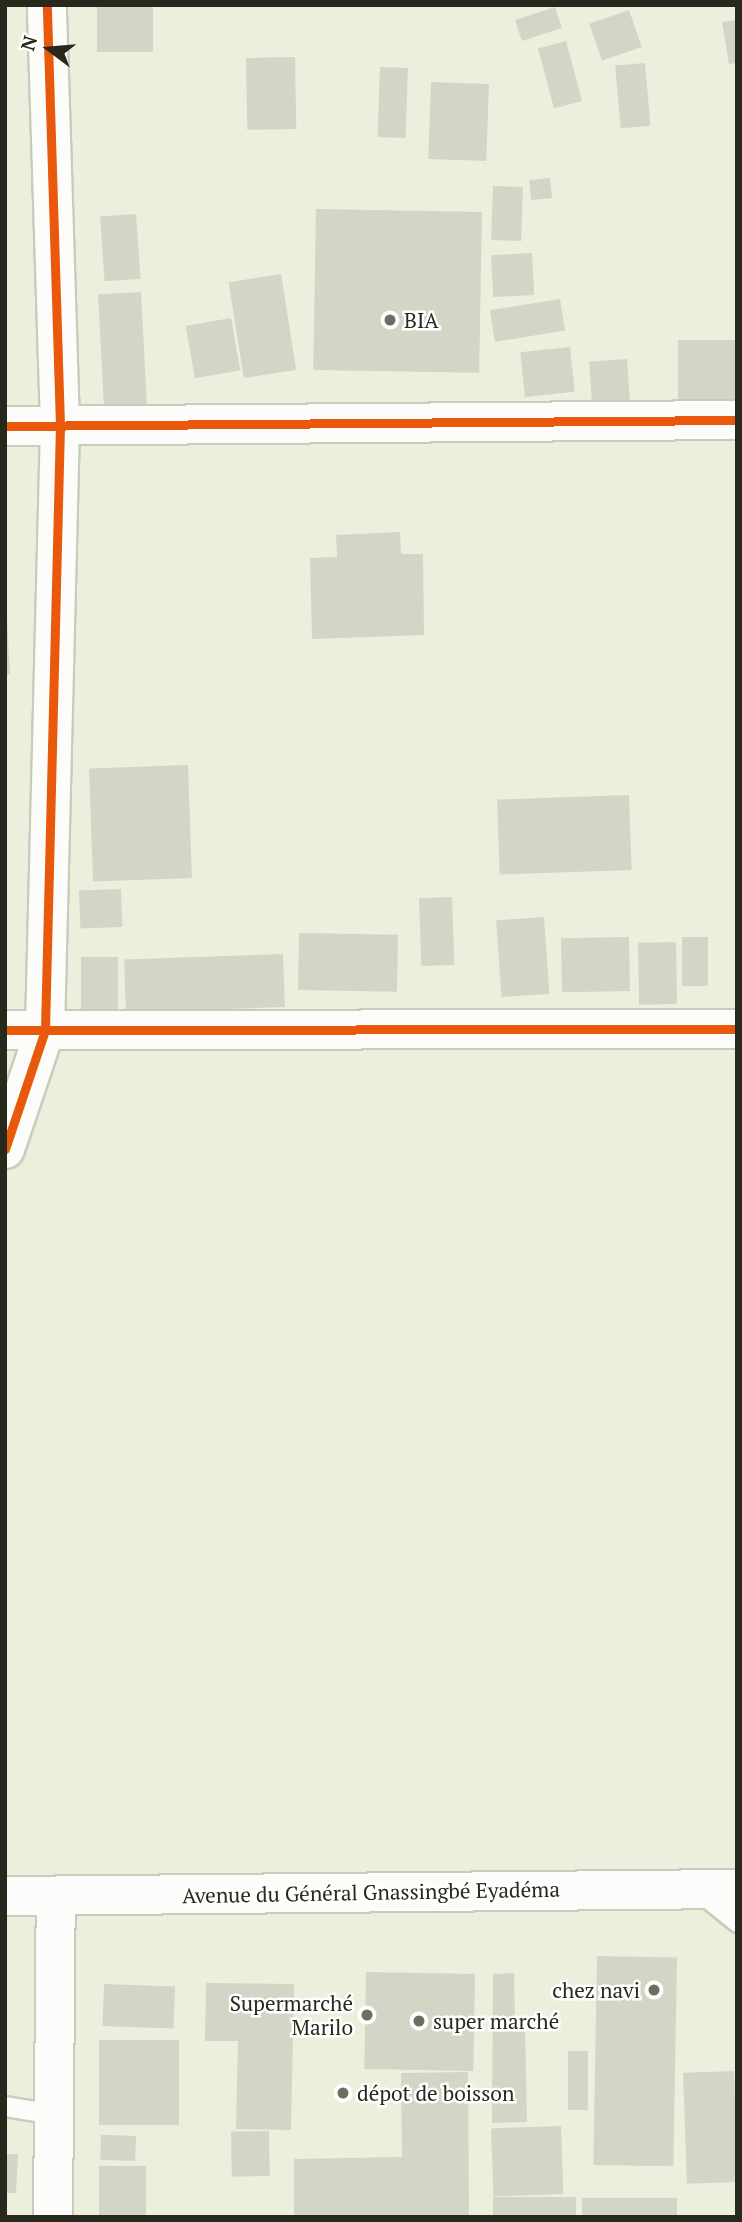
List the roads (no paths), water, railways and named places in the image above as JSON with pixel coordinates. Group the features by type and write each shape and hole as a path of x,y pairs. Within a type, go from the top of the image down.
{"street":[{"path":"5,1149 45,1030 60,425 47,5"},
{"path":"5,426 737,420"},
{"path":"5,1030 737,1029"},
{"name":"Avenue du Général Gnassingbé Eyadéma","path":"5,1896 737,1889"},
{"path":"53,2217 55,1896"}],"lane":[{"path":"696,1889 737,1922"},
{"path":"5,2106 54,2115"}],"place":[{"name":"BIA","path":"390,320"},
{"name":"chez navi","path":"654,1990"},
{"name":"Supermarché Marilo","path":"367,2015"},
{"name":"super marché","path":"419,2021"},
{"name":"dépot de boisson","path":"343,2093"}]}
